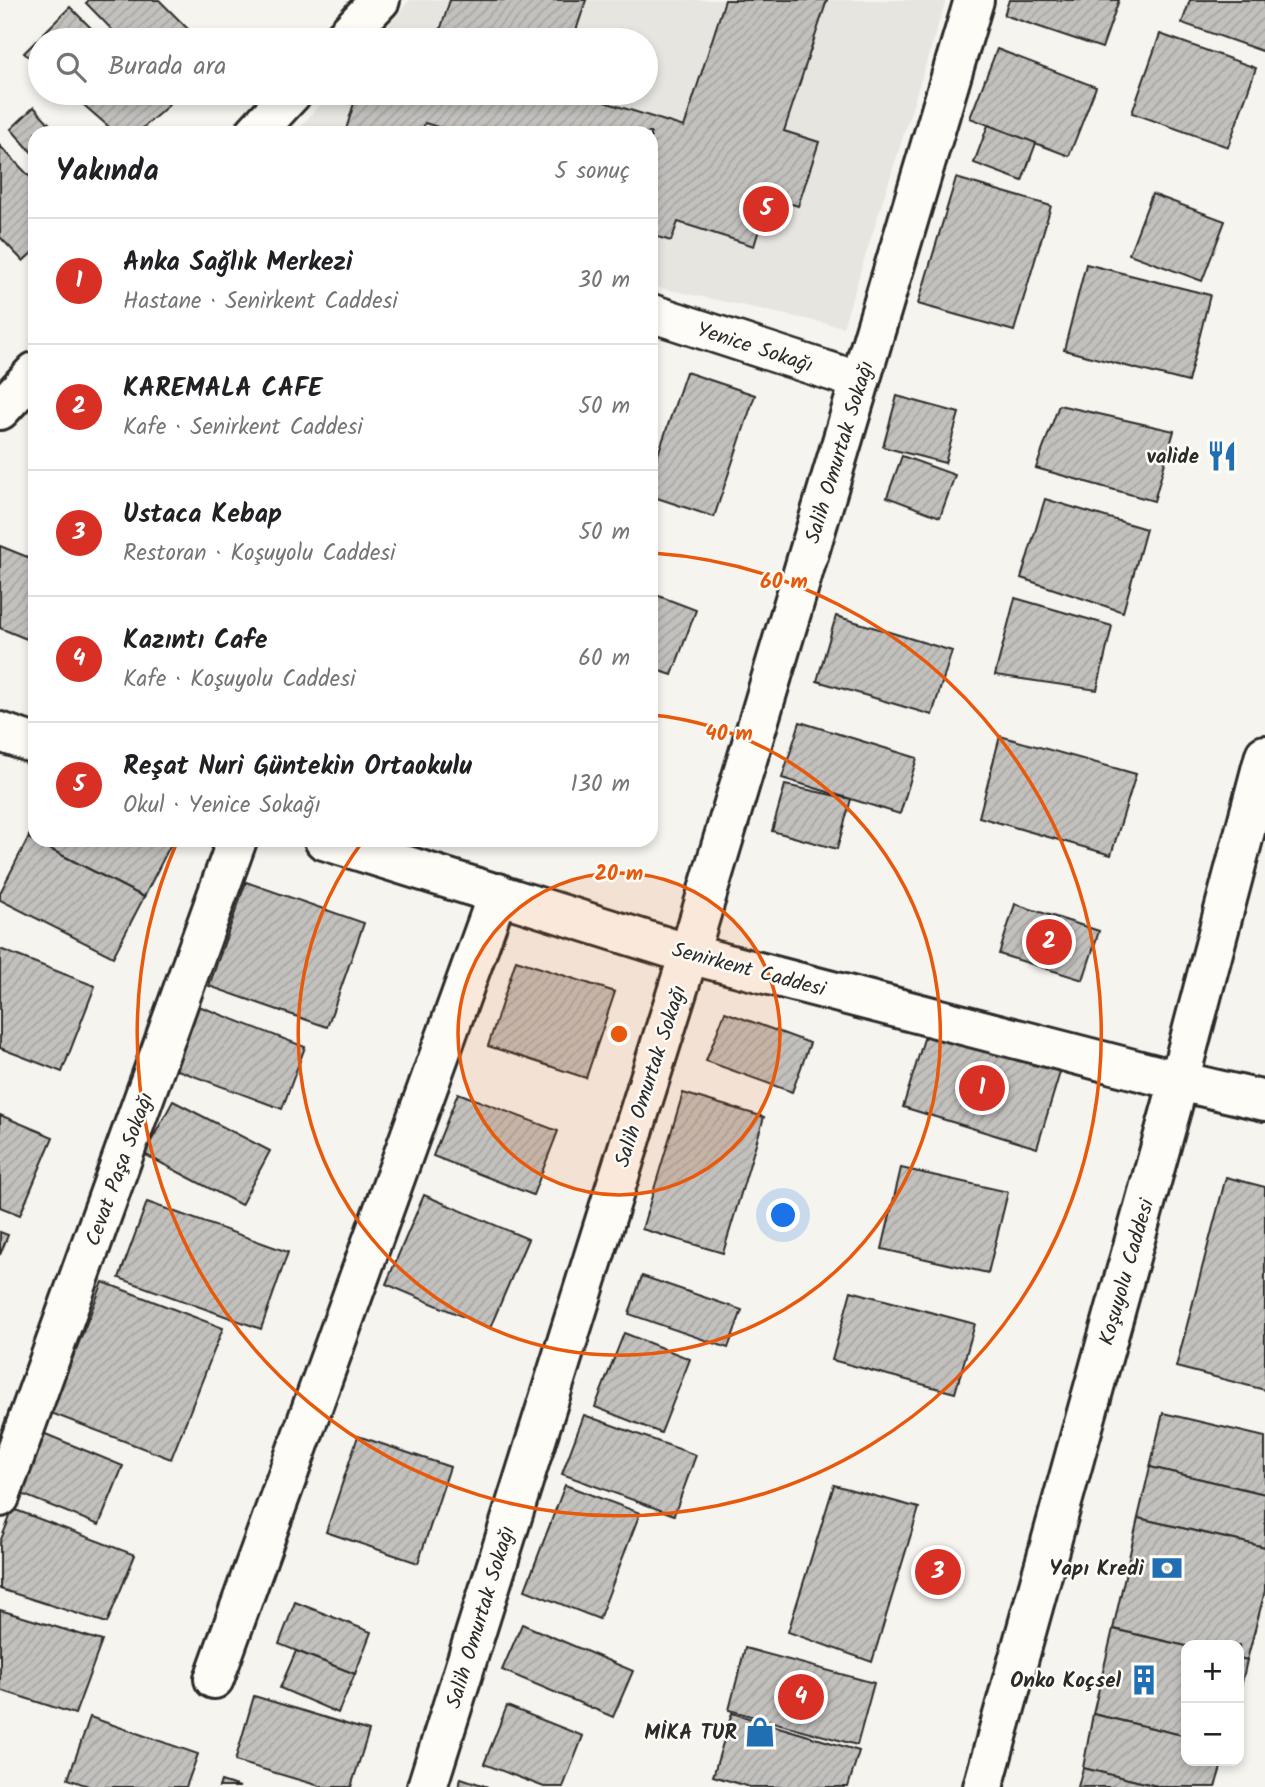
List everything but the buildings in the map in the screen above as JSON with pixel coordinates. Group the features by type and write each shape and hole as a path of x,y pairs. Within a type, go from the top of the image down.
{"street":[{"path":"353,28 380,0"},
{"name":"Salih Omurtak Sokağı","path":"427,1787 689,954 974,0"},
{"path":"261,126 281,105"},
{"name":"Yenice Sokağı","path":"658,315 860,381"},
{"path":"0,410 28,380"},
{"path":"0,732 28,742"},
{"name":"Koşuyolu Caddesi","path":"983,1787 1179,1081 1265,755"},
{"name":"Cevat Paşa Sokağı","path":"0,1497 234,847"},
{"name":"Senirkent Caddesi","path":"347,847 689,954 1265,1101"},
{"path":"214,1679 498,892"}],"shaded area":[{"path":"410,0 946,0 843,327 658,287 658,126 301,126 320,105 658,105 658,28 386,28"}],"place":[{"name":"Reşat Nuri Güntekin Ortaokulu","path":"766,209"},
{"name":"valide","path":"1222,456"},
{"name":"KAREMALA CAFE","path":"1049,942"},
{"name":"Anka Sağlık Merkezi","path":"982,1088"},
{"name":"Yapı Kredi","path":"1167,1568"},
{"name":"Ustaca Kebap","path":"938,1572"},
{"name":"Onko Koçsel","path":"1144,1680"},
{"name":"Kazıntı Cafe","path":"801,1697"},
{"name":"MİKA TUR","path":"760,1732"}]}
